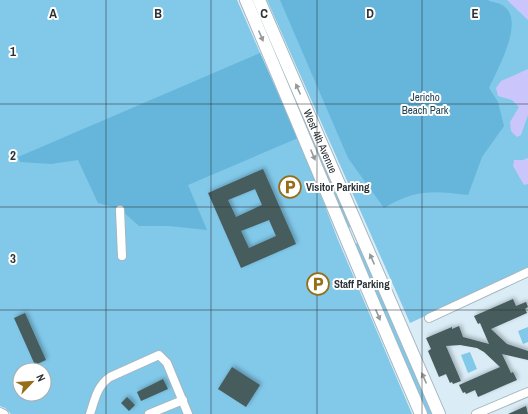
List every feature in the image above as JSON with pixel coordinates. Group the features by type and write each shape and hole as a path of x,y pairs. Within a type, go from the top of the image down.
{"main road":[{"name":"West 4th Avenue","path":"246,0 307,140 366,287 421,414"},
{"name":"West 4th Avenue","path":"259,0 439,414"}],"street":[{"path":"120,210 122,256"},
{"path":"429,318 528,272"},
{"path":"90,414 98,388 110,377 159,356 167,363 188,414"},
{"path":"476,414 528,392"},
{"path":"149,414 183,400"},
{"path":"0,412 4,414"}],"green space":[{"path":"0,0 237,0 311,170 338,240 412,414 11,414 5,408 0,406"},
{"path":"251,0 256,0 353,226 348,228"},
{"name":"Jericho Beach Park","path":"267,0 528,0 528,269 410,323"},
{"path":"280,0 488,0 502,5 509,12 512,21 508,45 489,88 498,102 504,126 482,157 468,195 435,192 415,194 405,197 384,208 348,158"},
{"path":"260,53 298,138 188,185 207,230 169,226 139,226 120,209 98,203 78,160 51,164 20,162 18,157"},
{"path":"354,243 360,244 436,414 427,414 423,407"},
{"path":"528,327 528,342 523,344 518,331"},
{"path":"470,352 477,369 468,373 461,355"}],"shaded area":[{"path":"507,0 528,0 528,20"},
{"path":"528,69 528,115 521,135 517,137 511,131 510,122 519,107 512,100 498,96 496,88 501,81"},
{"path":"528,158 528,184 524,185 513,166 514,160 523,160"}],"building":[{"path":"263,169 296,244 241,268 208,193","holes":["255,189 262,205 236,217 228,200","269,220 276,236 249,248 241,231"]},
{"path":"513,299 516,306 526,302 528,307 525,309 527,313 491,329 507,344 528,351 528,360 502,354 511,373 513,372 517,380 478,397 475,390 466,394 465,392 463,393 459,385 500,367 484,352 477,348 460,345 446,346 461,381 453,384 452,382 450,383 446,374 439,377 428,351 431,349 426,338 452,327 452,329 459,326 463,337 489,344 480,323 478,324 474,316"},
{"path":"25,313 46,360 42,362 34,362 14,318"},
{"path":"232,367 260,385 246,407 218,389"},
{"path":"163,379 168,389 141,401 137,392"},
{"path":"127,397 135,405 129,411 121,403"},
{"path":"526,406 528,414 508,414"}],"place":[{"name":"Visitor Parking","path":"290,187"},
{"name":"Staff Parking","path":"318,284"}]}
